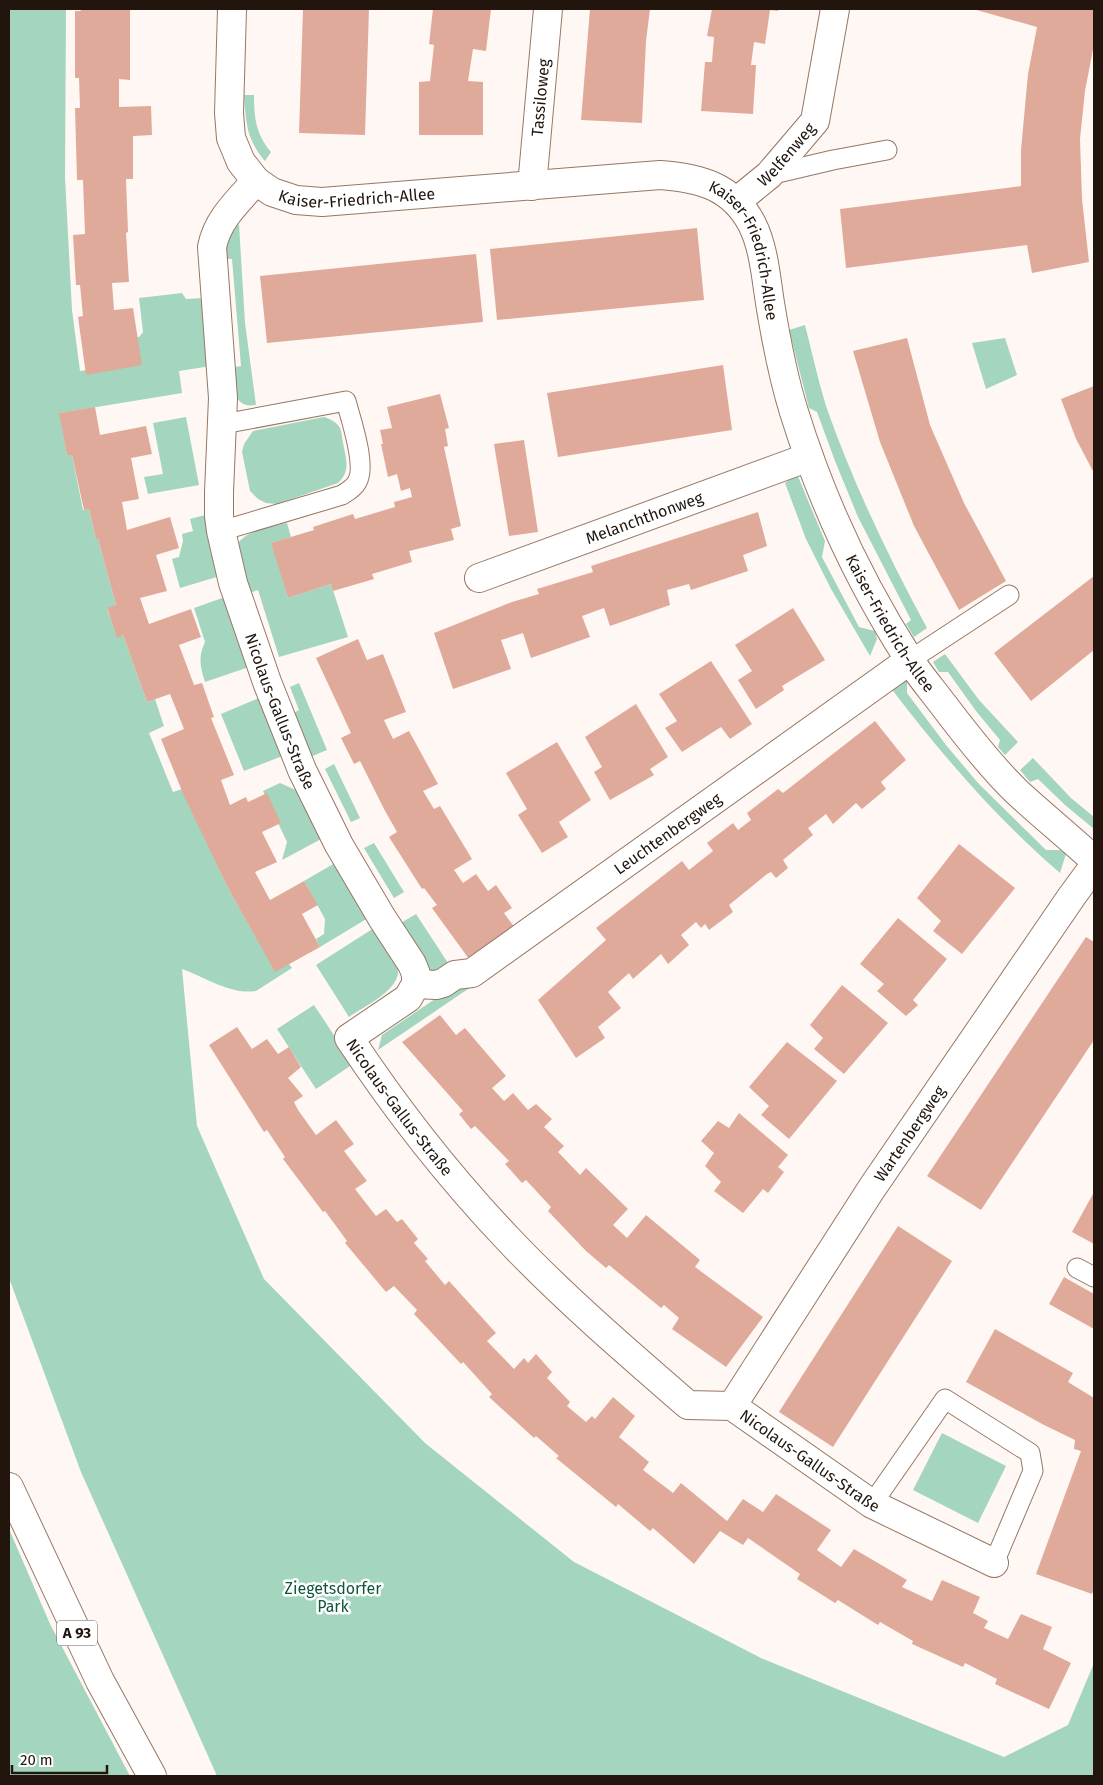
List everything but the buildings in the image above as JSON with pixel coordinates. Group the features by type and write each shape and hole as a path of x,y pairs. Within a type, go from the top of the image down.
{"main road":[{"name":"Kaiser-Friedrich-Allee","path":"232,9 229,113 231,138 241,162 256,180 272,192 296,200 322,202 660,175 687,177 715,186 737,201 752,225 760,246 781,363 793,410 809,457 840,533 872,597 910,660 964,732 1016,791 1094,860"},
{"name":"Tassiloweg","path":"532,186 548,9"},
{"name":"Welfenweg","path":"737,201 769,176 815,121 835,9"},
{"name":"Nicolaus-Gallus-Straße","path":"256,180 219,223 214,234 212,247 213,282 221,371 222,424 219,492 221,531 234,583 266,682 299,764 339,845 382,918 412,964 416,974 416,984 408,998 349,1038 377,1081 434,1155 509,1240 596,1326 688,1405 732,1406 872,1504 994,1563"},
{"name":"Melanchthonweg","path":"479,578 809,457"},
{"name":"Leuchtenbergweg","path":"416,984 436,985 455,975 472,973 910,660"},
{"name":"Wartenbergweg","path":"732,1406 872,1188 1094,866"},
{"name":"A 93","path":"9,1487 100,1681 152,1776"}],"lane":[{"path":"769,176 833,160 887,150"},
{"path":"221,531 342,495 357,483 360,473 360,462 346,401 222,424"},
{"path":"910,660 1009,595"},
{"path":"1078,1268 1094,1277"},
{"path":"872,1504 945,1399 1030,1453 1034,1471 994,1563"}],"green space":[{"name":"Ziegetsdorfer Park","path":"9,9 66,9 65,177 72,310 80,371 137,362 133,338 139,337 143,332 139,298 182,293 186,299 203,298 211,366 179,371 182,393 60,413 67,455 72,455 83,510 89,509 116,605 107,609 117,637 123,635 147,702 155,699 164,726 149,733 173,792 182,789 227,886 275,971 289,964 292,968 256,991 246,992 227,988 182,969 197,1126 264,1279 425,1443 574,1562 761,1658 1004,1757 1068,1725 1094,1663 1094,1776 217,1776 81,1472 9,1278"},
{"path":"244,95 254,95 259,132 271,152 265,161 254,145 248,130"},
{"path":"239,224 245,323 256,405 248,405 238,400 231,368 241,366 232,259 222,259 227,240"},
{"path":"805,325 826,406 836,435 885,546 927,628 914,637 906,624 911,620 858,517 817,412 809,408 789,330"},
{"path":"1005,338 1017,375 986,389 972,343"},
{"path":"186,417 199,485 148,494 144,477 163,474 153,423"},
{"path":"324,417 335,422 341,430 347,464 345,474 338,483 277,504 266,503 258,499 250,491 242,452 244,444 253,431"},
{"path":"797,474 825,541 822,557 859,627 875,631 877,639 870,656 831,589 806,539 785,483"},
{"path":"205,515 220,576 180,588 172,559 179,557 183,541 182,534 193,531 190,519"},
{"path":"287,523 291,537 272,543 288,598 331,584 348,637 279,657 258,590 249,593 237,545 252,533"},
{"path":"225,597 249,667 205,682 200,662 205,642 194,608"},
{"path":"945,654 979,700 1018,742 1005,755 998,747 1000,740 948,672 939,672 933,662"},
{"path":"907,678 907,693 946,745 978,783 1046,850 1060,850 1066,854 1060,873 991,807 930,737 890,687"},
{"path":"299,683 327,750 310,757 292,714 299,710 290,687"},
{"path":"261,697 285,755 244,771 221,714"},
{"path":"1033,758 1071,798 1094,817 1094,829 1038,779 1030,782 1020,770"},
{"path":"334,764 360,818 351,822 325,769"},
{"path":"280,783 300,792 323,838 282,860 287,842 263,791"},
{"path":"374,843 404,892 394,898 364,848"},
{"path":"335,863 368,918 320,947 316,939 324,934 325,919 304,881"},
{"path":"416,914 450,966 434,972 427,969 399,924"},
{"path":"374,928 390,952 397,966 398,974 395,982 382,996 349,1017 316,965"},
{"path":"457,984 471,987 378,1050 382,1035"},
{"path":"314,1005 353,1064 316,1089 277,1029"},
{"path":"942,1433 1006,1466 978,1523 913,1490"},
{"path":"9,1529 50,1624 130,1776 9,1776"}]}
